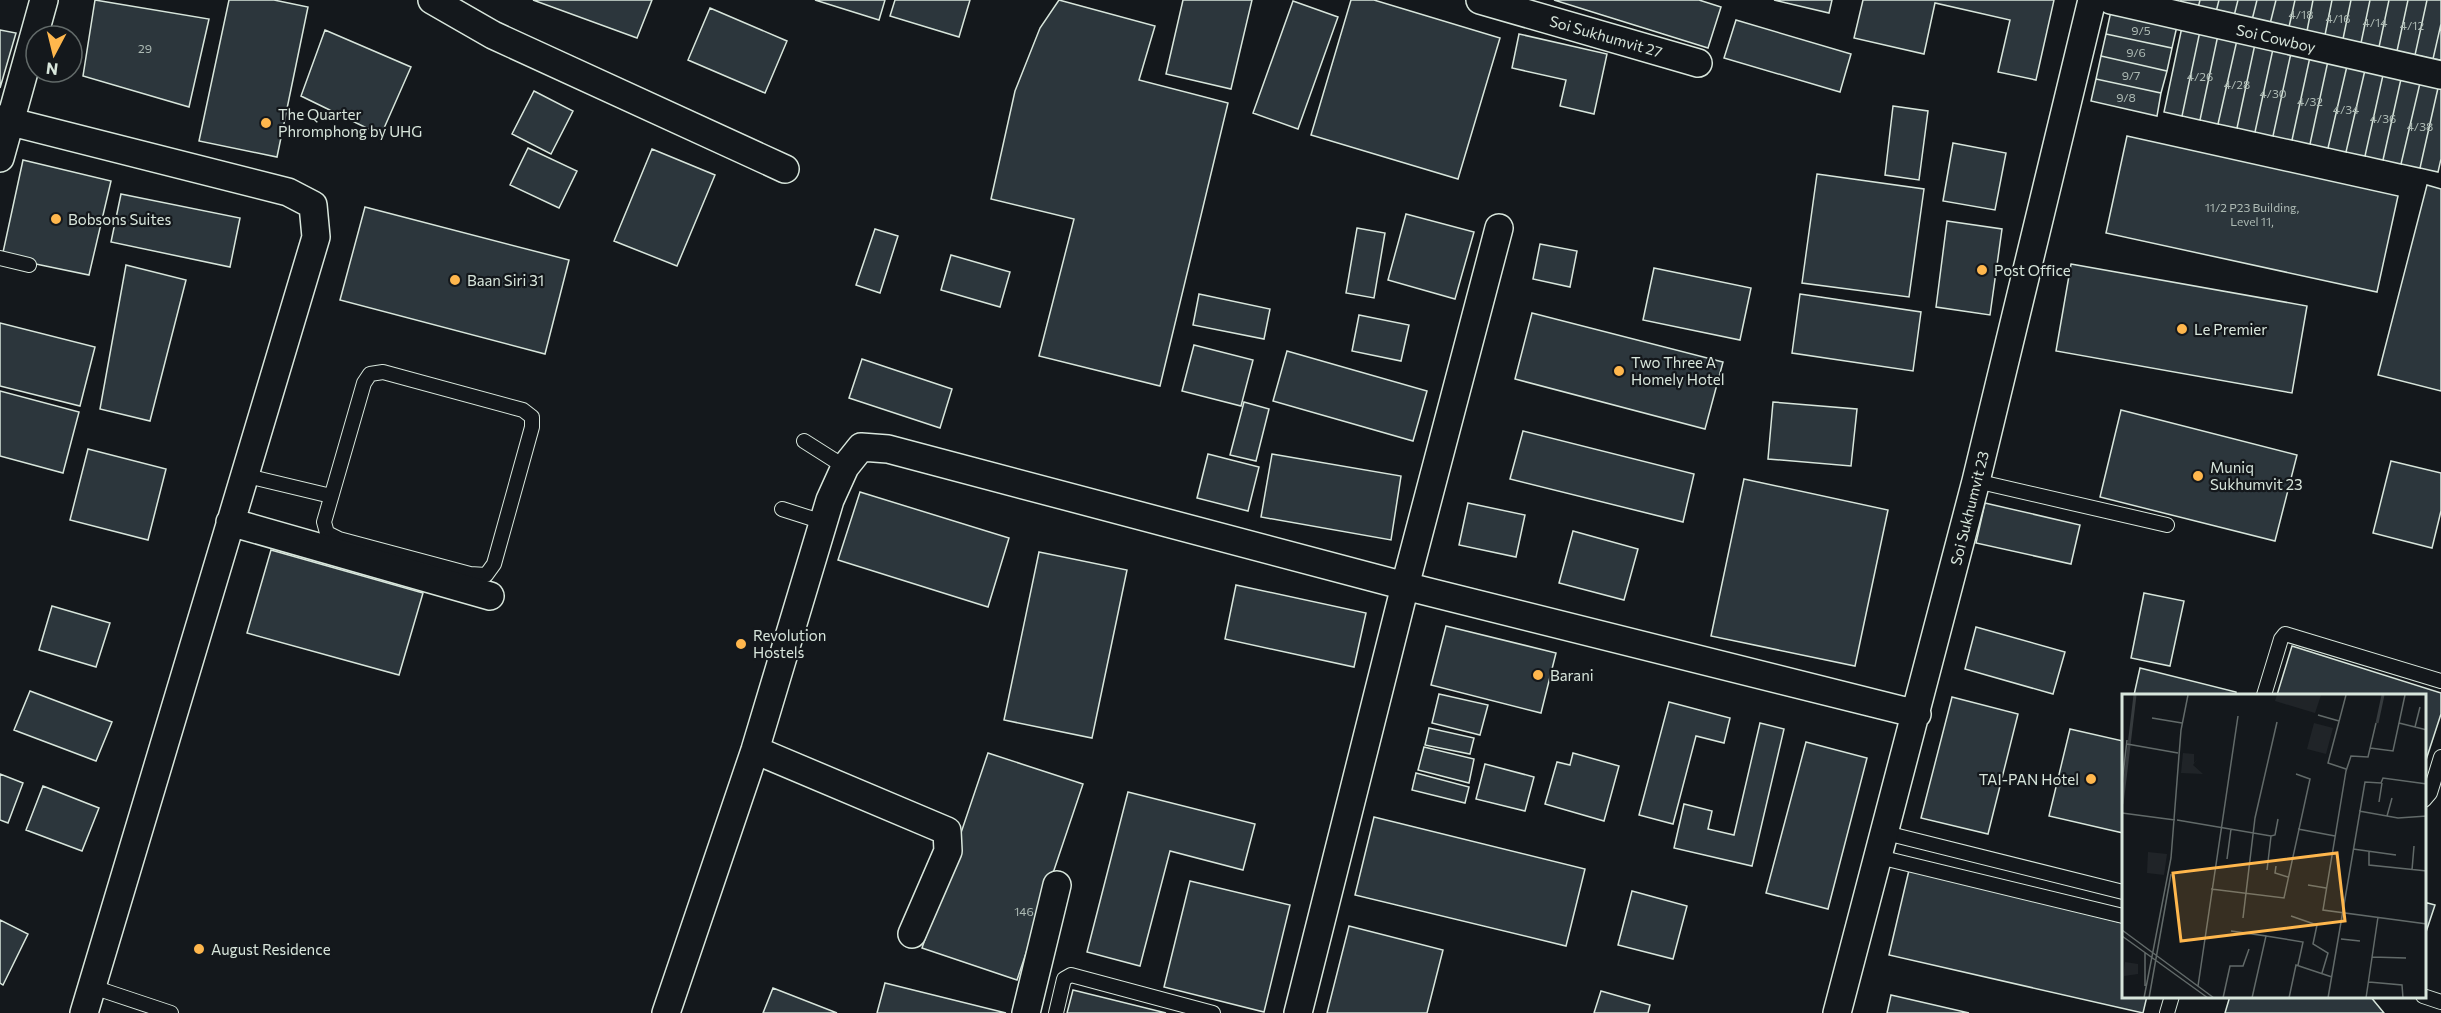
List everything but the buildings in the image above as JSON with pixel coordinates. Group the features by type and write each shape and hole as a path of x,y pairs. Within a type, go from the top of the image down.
{"street":[{"path":"0,158 5,120 44,0"},
{"path":"432,0 493,35 784,169"},
{"name":"Soi Sukhumvit 27","path":"1480,0 1698,63"},
{"name":"Soi Sukhumvit 23","path":"1837,1013 1917,714 1976,481 2092,0"},
{"name":"Soi Cowboy","path":"2111,0 2441,75"},
{"path":"5,120 288,192 313,205 316,237 84,1013"},
{"path":"1298,1013 1405,586 1499,228"},
{"path":"666,1013 755,750 823,522 845,467 861,447 888,449 1405,586 1917,714"},
{"path":"230,522 490,596"},
{"path":"755,750 947,831 948,851 912,934"},
{"path":"1026,1013 1057,885"}],"lane":[{"path":"0,258 29,265"},
{"path":"382,372 524,410 531,417 532,427 494,564 486,575 459,571 339,539 327,533 324,522 332,496 364,383 370,374 382,372"},
{"path":"804,441 845,467"},
{"path":"243,475 332,496"},
{"path":"1976,481 2167,525"},
{"path":"782,509 823,522"},
{"path":"2264,694 2281,639 2285,634 2441,681"},
{"path":"2426,798 2430,793 2441,757"},
{"path":"1882,845 2122,892"},
{"path":"1882,845 2122,916"},
{"path":"1056,1013 1064,979 1071,975 1213,1013"},
{"path":"93,987 171,1013"},
{"path":"2426,997 2441,1002"},
{"path":"2167,1013 2171,998"}],"place":[{"name":"The Quarter Phromphong by UHG","path":"266,123"},
{"name":"Bobsons Suites","path":"56,219"},
{"name":"Post Office","path":"1982,270"},
{"name":"Baan Siri 31","path":"455,280"},
{"name":"Le Premier","path":"2182,329"},
{"name":"Two Three A Homely Hotel","path":"1619,371"},
{"name":"Muniq Sukhumvit 23","path":"2198,476"},
{"name":"Revolution Hostels","path":"741,644"},
{"name":"Barani","path":"1538,675"},
{"name":"TAI-PAN Hotel","path":"2091,779"},
{"name":"August Residence","path":"199,949"}]}
